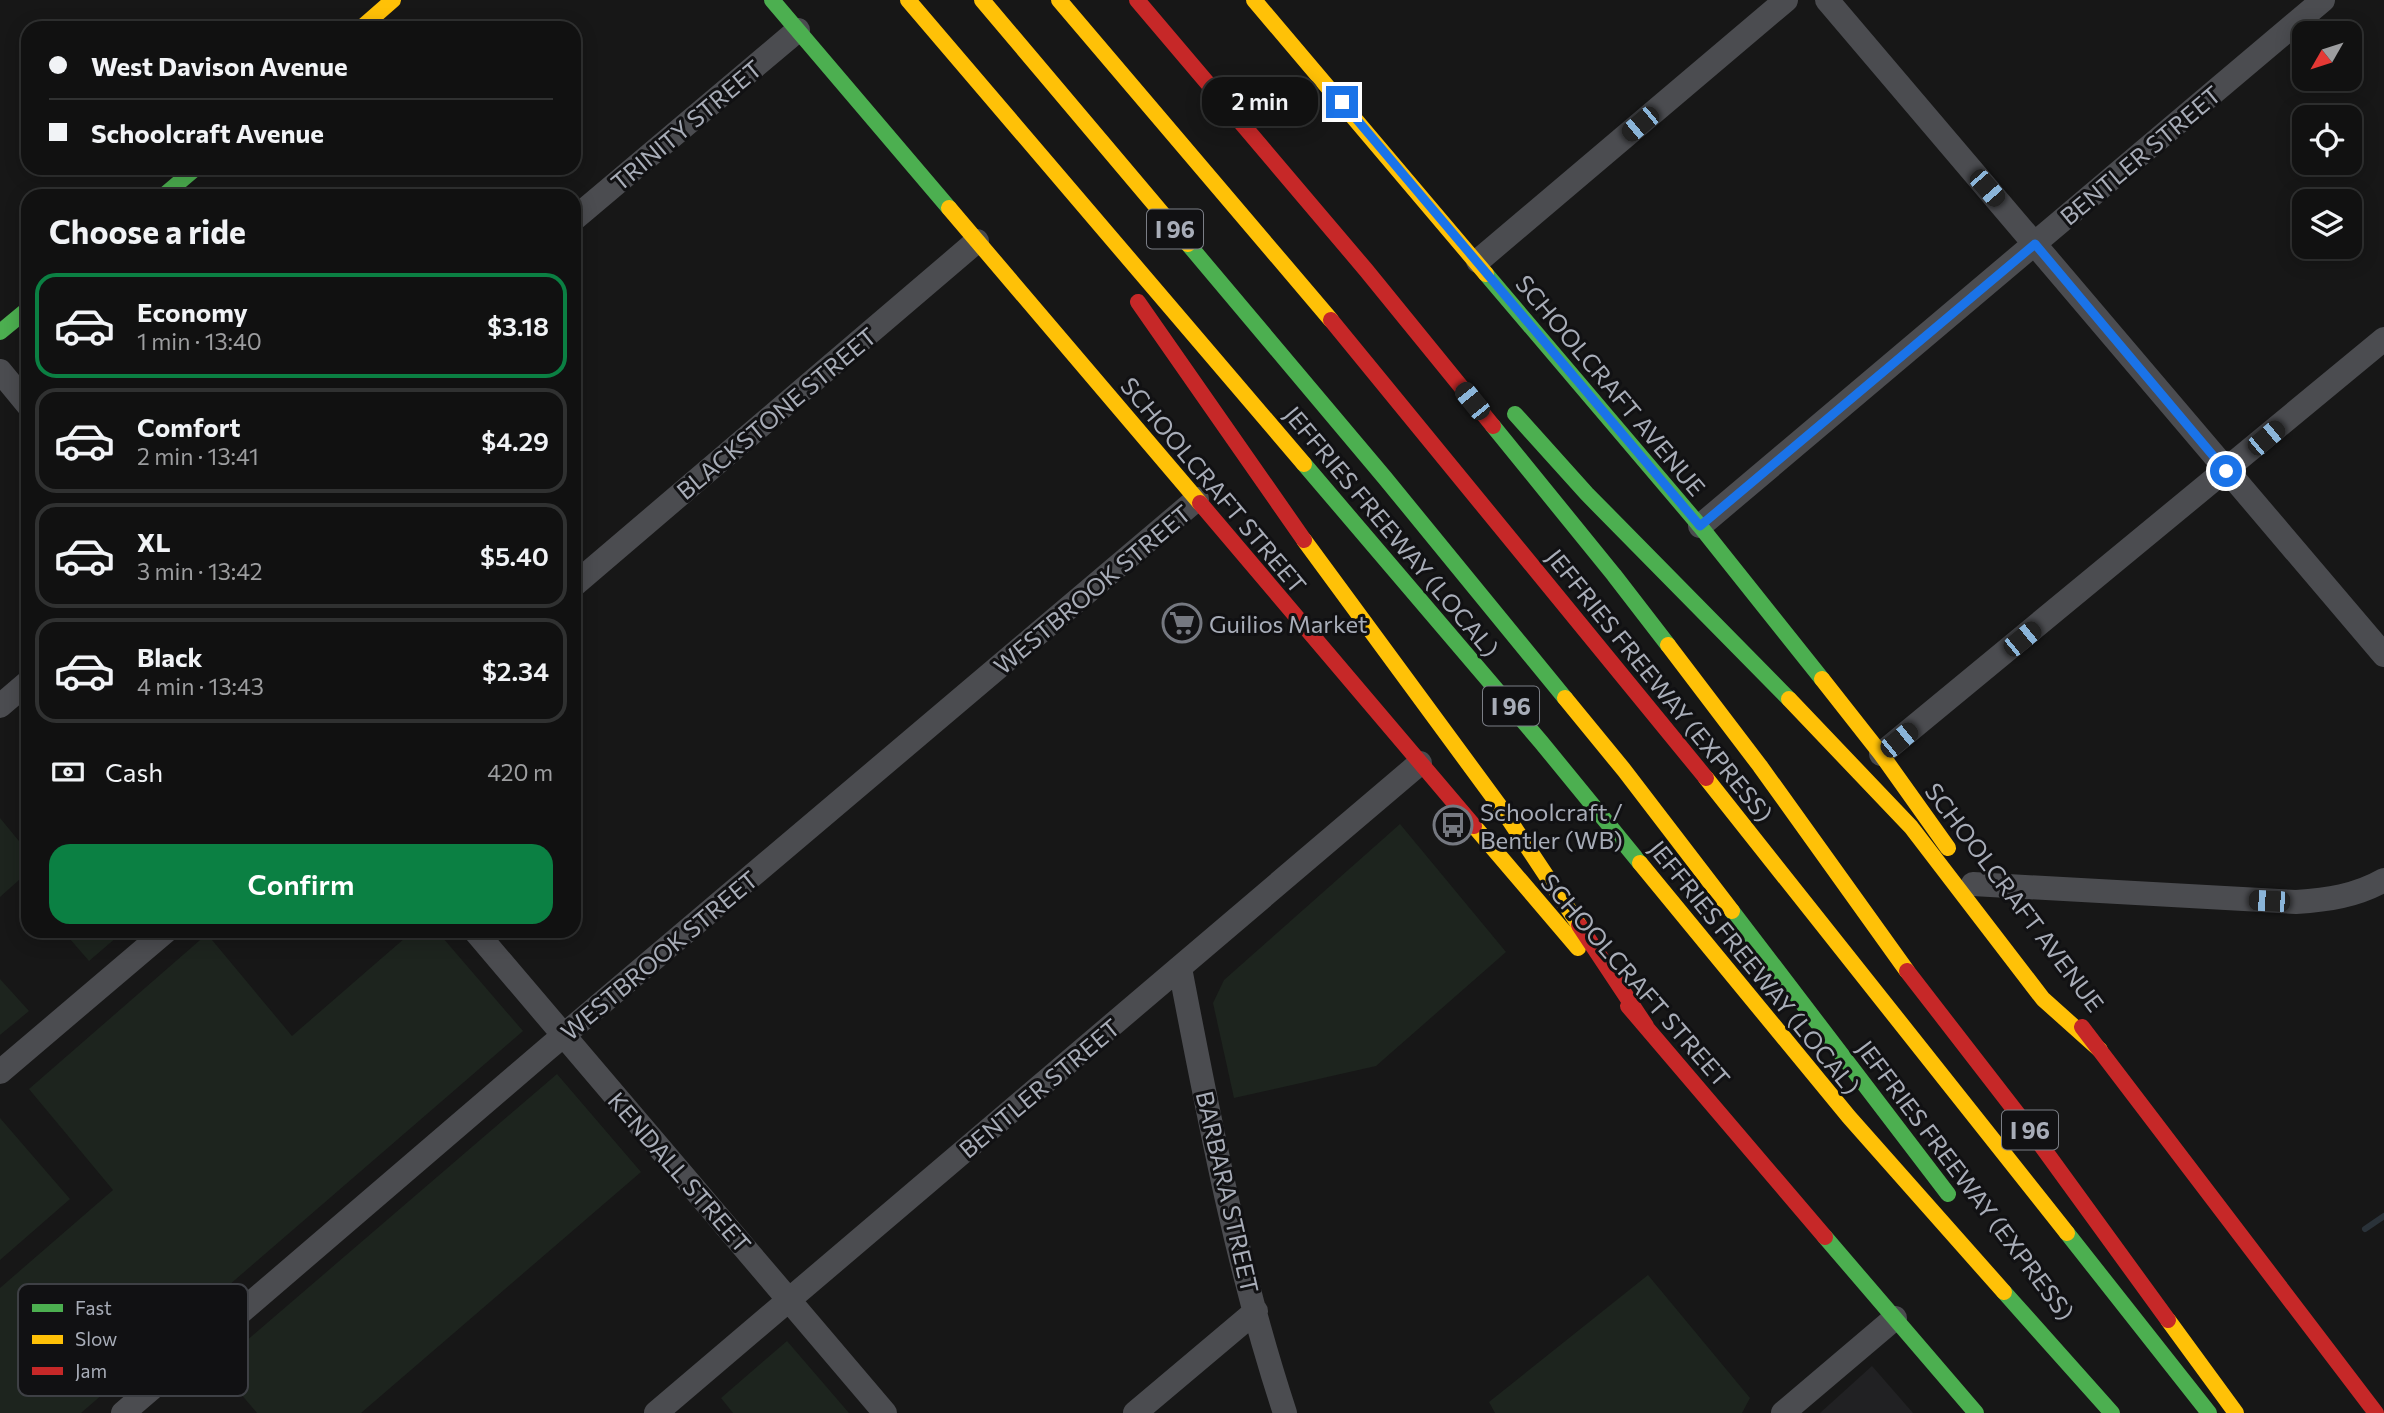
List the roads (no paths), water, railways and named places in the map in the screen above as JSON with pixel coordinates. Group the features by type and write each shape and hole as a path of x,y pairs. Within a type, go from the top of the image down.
{"main road":[{"path":"369,21 393,0"},
{"name":"SCHOOLCRAFT STREET","path":"772,0 1976,1413"},
{"name":"JEFFRIES FREEWAY (EXPRESS)","path":"982,0 1385,478 1624,770 1954,1202"},
{"name":"JEFFRIES FREEWAY (EXPRESS)","path":"1059,0 1354,347 1775,862 2209,1413"},
{"name":"I 96","path":"1137,0 1375,281 1688,670 1881,937 2027,1126 2236,1413"},
{"name":"SCHOOLCRAFT AVENUE","path":"1257,1 1700,526 1881,754 1973,884 2376,1413"},
{"path":"901,2 972,100"},
{"name":"JEFFRIES FREEWAY (LOCAL)","path":"901,2 1532,731 1849,1117 2114,1413"},
{"path":"1256,140 1359,243 1414,303"},
{"path":"171,189 188,175"},
{"path":"1130,290 1302,537 1504,812 1646,1026"},
{"path":"0,332 21,315"},
{"path":"1505,404 1587,494 1910,827 2043,999 2100,1050"},
{"name":"JEFFRIES FREEWAY (EXPRESS)","path":"2005,1269 2114,1413"}],"street":[{"path":"1478,261 1786,0"},
{"path":"1827,0 2384,654"},
{"name":"BENTLER STREET","path":"1700,526 2323,0"},
{"name":"TRINITY STREET","path":"581,213 798,30"},
{"name":"BLACKSTONE STREET","path":"581,578 977,242"},
{"path":"1881,754 2384,339"},
{"path":"0,371 21,396"},
{"name":"WESTBROOK STREET","path":"248,1305 1197,499"},
{"path":"0,706 21,688"},
{"name":"BENTLER STREET","path":"656,1413 1420,763"},
{"path":"1973,884 2296,902 2328,900 2353,894 2384,880"},
{"path":"0,1072 158,938"},
{"name":"KENDALL STREET","path":"481,938 886,1413"},
{"name":"BARBARA STREET","path":"1181,968 1214,1143 1237,1243 1285,1413"},
{"path":"1136,1413 1256,1311"},
{"path":"1783,1413 1895,1318"},
{"name":"WESTBROOK STREET","path":"122,1413 142,1396"}],"waterway":[{"path":"2365,1229 2384,1216"}],"place":[{"name":"Guilios Market","path":"1182,623"},
{"name":"Schoolcraft / Bentler (WB)","path":"1453,825"}]}
